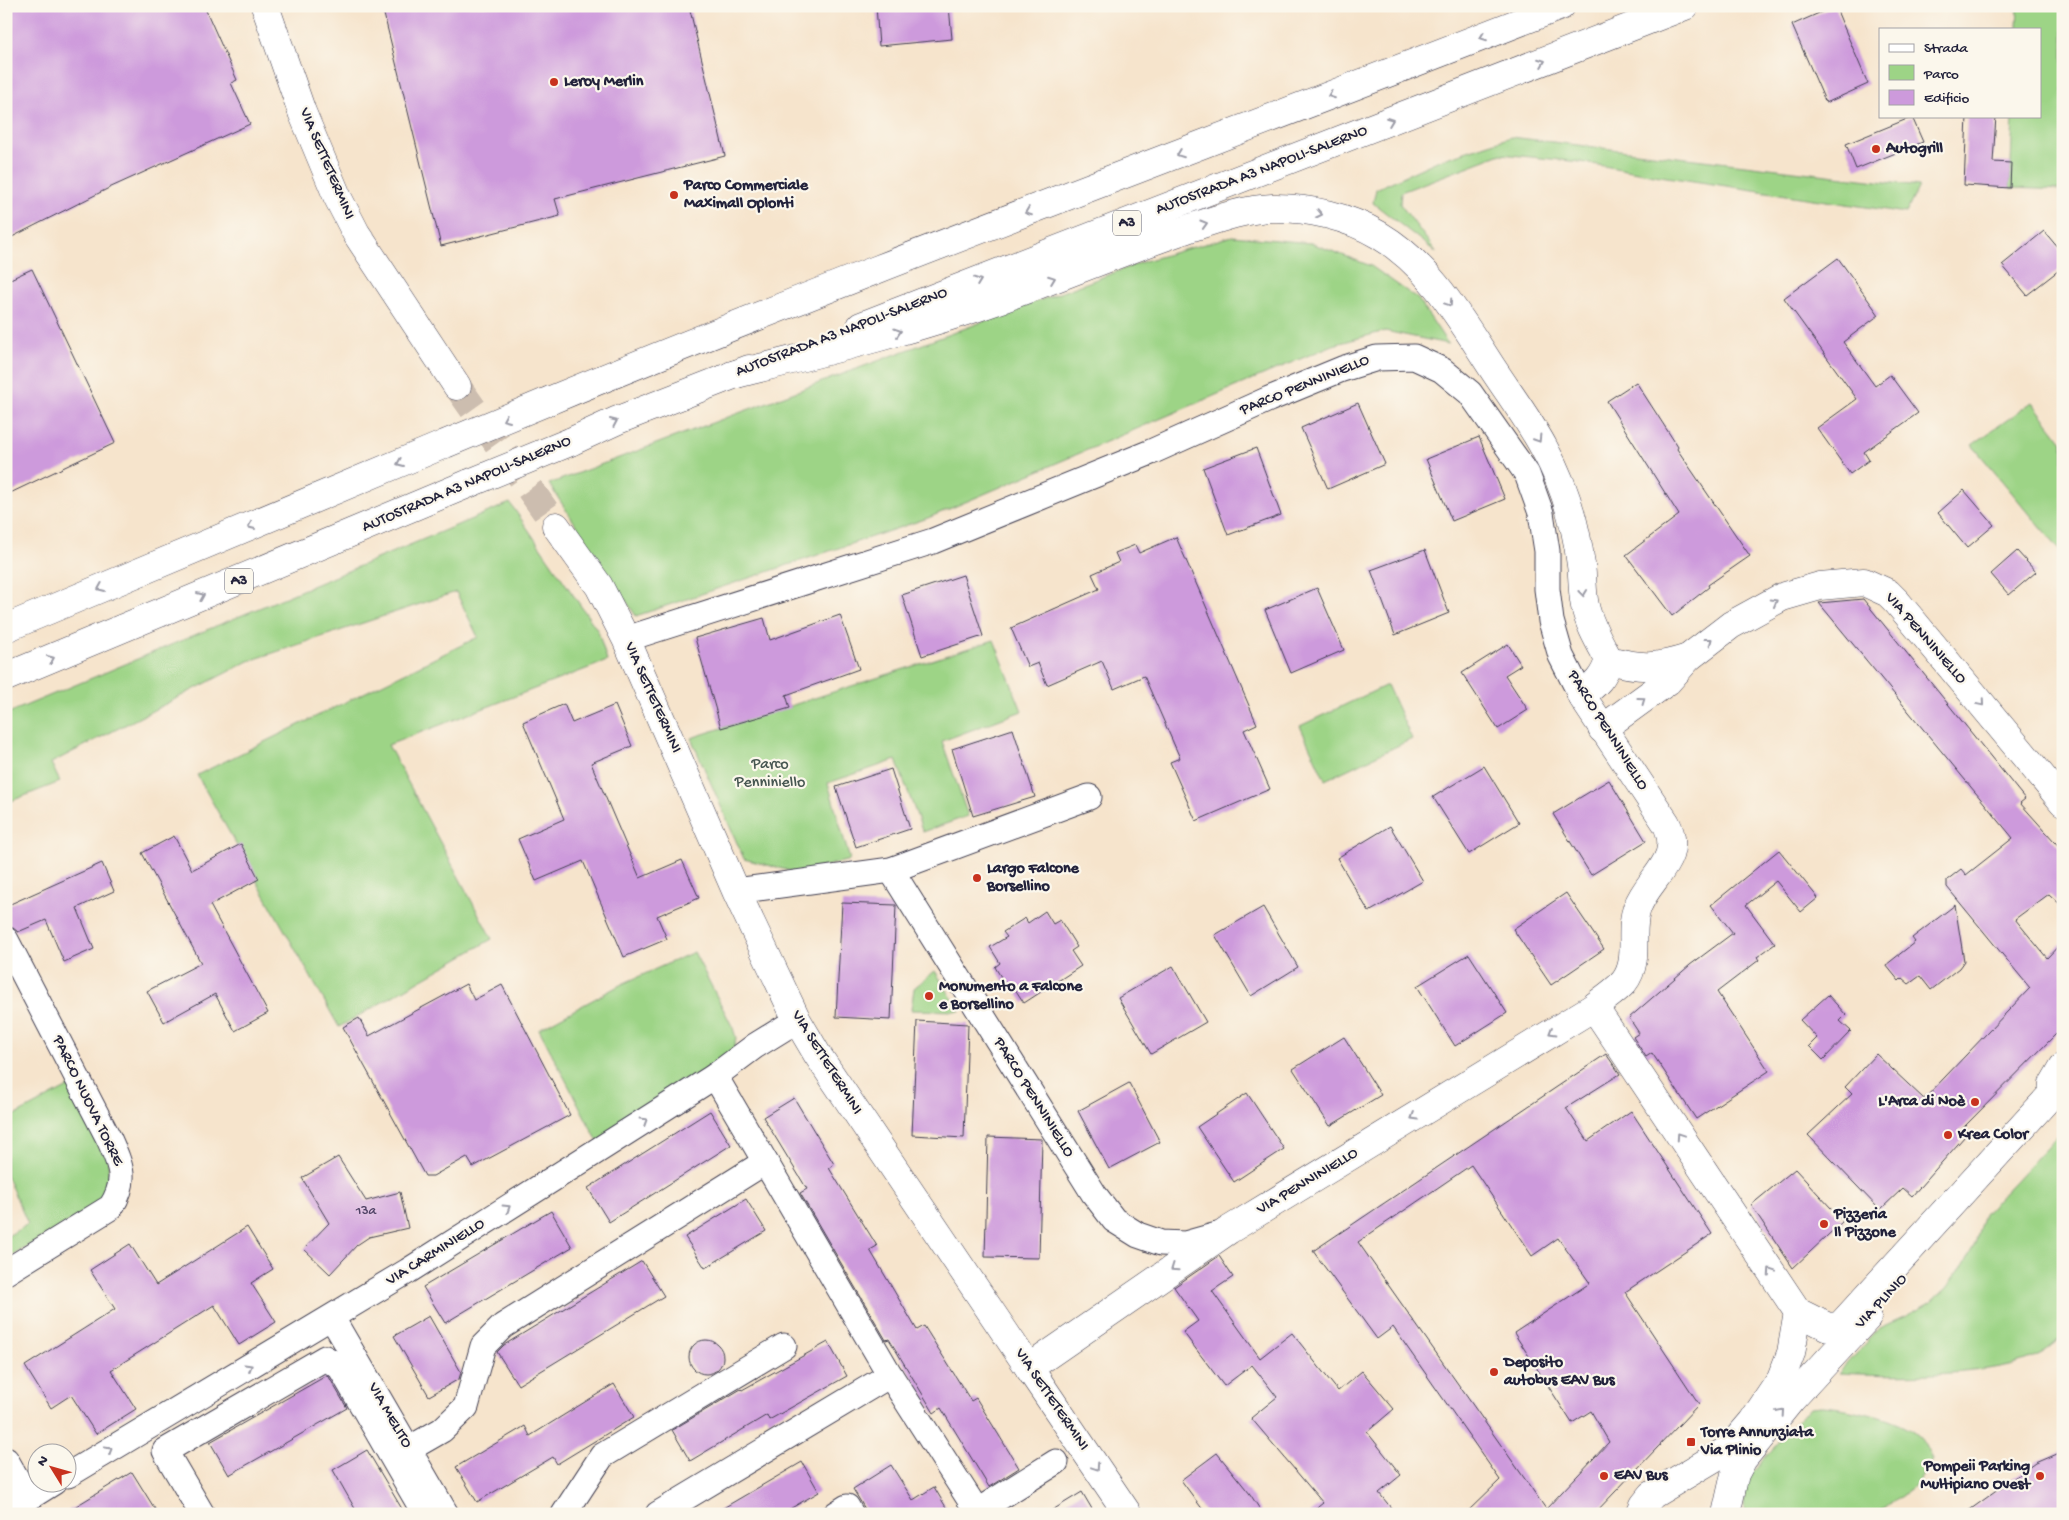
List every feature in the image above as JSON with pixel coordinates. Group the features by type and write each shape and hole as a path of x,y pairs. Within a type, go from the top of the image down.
{"main road":[{"name":"VIA SETTETERMINI","path":"265,6 302,112 337,196 356,234 457,386"},
{"path":"6,628 718,331 1561,6"},
{"name":"AUTOSTRADA A3 NAPOLI-SALERNO","path":"6,677 570,442 618,420 1685,6"},
{"path":"732,375 879,338 1002,298 1164,237 1228,217 1271,208 1297,209 1350,221 1378,234 1400,250 1425,273 1446,298 1543,446 1558,475 1571,516 1581,565 1585,607 1609,660 1605,673 1599,681 1581,695"},
{"name":"VIA SETTETERMINI","path":"556,526 599,586 626,639 736,891 797,1020 817,1054 1128,1514"},
{"name":"VIA PENNINIELLO","path":"1602,729 1668,681 1688,658 1731,625 1782,597 1798,591 1820,586 1864,582 1888,593 1897,602 2063,802"},
{"path":"1609,660 1640,667 1654,667 1688,658"},
{"name":"PARCO PENNINIELLO","path":"1581,695 1666,823 1673,841 1663,868 1641,898 1637,908 1634,922 1634,953 1631,969 1624,982 1594,1007"},
{"name":"VIA PENNINIELLO","path":"1030,1368 1229,1230 1594,1007"},
{"name":"VIA PLINIO","path":"1594,1007 1798,1312 1828,1327 1840,1326 2059,1095"},
{"path":"2059,1095 2053,1084 2063,1067"},
{"name":"VIA PLINIO","path":"1726,1514 1734,1474 1756,1440 2059,1095"},
{"path":"1640,1514 1652,1495 1729,1448 1752,1422 1781,1379 1791,1353 1798,1312"}],"street":[{"name":"PARCO PENNINIELLO","path":"626,639 934,541 1151,452 1269,399 1342,369 1377,358 1414,357 1442,370 1470,393 1526,474 1541,514 1546,551 1547,589 1551,621 1561,656 1581,695"},
{"path":"736,891 891,870 1089,797"},
{"name":"PARCO PENNINIELLO","path":"891,870 1094,1194 1114,1220 1138,1235 1162,1242 1185,1244 1229,1230"},
{"name":"PARCO NUOVA TORRE","path":"6,940 121,1167 120,1193 111,1207 6,1272"},
{"name":"VIA CARMINIELLO","path":"78,1469 332,1318 715,1076 755,1046 797,1020"},
{"path":"715,1076 890,1376 975,1512 1056,1462"},
{"path":"408,1449 442,1430 466,1407 483,1346 503,1326 765,1162"},
{"name":"VIA MELITO","path":"332,1318 446,1514"},
{"path":"564,1514 602,1456 784,1346"},
{"path":"202,1514 165,1451 326,1358 340,1367 425,1514"},
{"path":"658,1514 890,1376"},
{"path":"6,1460 28,1499"},
{"path":"6,1512 39,1492"},
{"path":"836,1514 847,1507 852,1514"}],"green space":[{"path":"2018,6 2063,6 2063,190 2010,188 2013,118 2042,118 2042,28 2017,28"},
{"path":"1511,137 1919,186 1906,213 1660,176 1581,162 1501,154 1401,192 1400,204 1437,253 1373,203 1376,189 1437,161"},
{"path":"1232,236 1311,243 1371,266 1418,299 1448,344 1385,331 1333,345 928,518 636,616 549,484 1145,261"},
{"path":"2032,402 2063,442 2063,554 1972,445"},
{"path":"510,503 598,631 607,661 388,745 492,939 339,1027 197,775 478,637 456,592 249,661 51,763 60,782 6,803 6,714"},
{"name":"Parco Penniniello","path":"994,640 1022,711 942,741 968,816 923,832 896,760 828,783 850,860 798,873 744,859 691,738"},
{"path":"1387,685 1412,739 1325,780 1300,726"},
{"path":"694,952 733,1028 736,1038 733,1053 598,1142 539,1029 622,984"},
{"path":"935,971 960,1011 911,1010 914,988"},
{"path":"70,1086 108,1154 109,1193 96,1206 6,1259 6,1237 28,1224 6,1175 6,1120"},
{"path":"2063,1130 2063,1337 2042,1353 2023,1361 1999,1367 1943,1374 1885,1375 1838,1373 1879,1328 1930,1303 1946,1288 1964,1264 1975,1244 1984,1214"},
{"path":"1821,1406 1858,1411 1900,1424 1919,1436 1932,1460 1916,1485 1877,1514 1746,1514 1744,1503 1746,1479 1810,1407"}],"building":[{"path":"6,6 204,6 237,80 231,83 250,124 109,188 12,237 6,225"},
{"name":"Leroy Merlin","path":"382,6 689,6 725,156 555,199 560,216 441,246"},
{"path":"876,6 949,6 952,39 879,46"},
{"path":"1835,6 1868,84 1826,103 1792,25"},
{"name":"Autogrill","path":"1910,118 1912,118 1923,142 1856,169 1846,144"},
{"path":"1967,118 1996,118 1993,162 2011,163 2010,188 1964,185"},
{"path":"2044,231 2063,254 2063,267 2027,295 2002,265"},
{"path":"1838,258 1879,315 1843,342 1875,386 1890,375 1918,413 1864,452 1869,460 1850,474 1817,428 1857,399 1784,298"},
{"path":"32,269 115,443 6,495 6,281"},
{"path":"1636,382 1678,447 1677,449 1750,556 1708,585 1709,587 1672,616 1626,555 1679,515 1607,401"},
{"path":"1358,403 1385,464 1328,489 1301,428"},
{"path":"1479,437 1505,499 1452,521 1426,459"},
{"path":"1256,448 1281,515 1228,535 1203,468"},
{"path":"1964,490 1994,525 1967,548 1938,513"},
{"path":"1176,537 1257,724 1244,730 1270,789 1196,821 1170,762 1180,758 1144,676 1114,689 1102,661 1047,685 1038,663 1028,667 1011,628 1099,589 1092,574 1119,562 1115,553 1135,545 1139,553"},
{"path":"1425,550 1449,613 1395,635 1371,570"},
{"path":"2017,551 2036,572 2009,595 1991,574"},
{"path":"963,575 983,636 922,656 902,595"},
{"path":"1317,588 1344,650 1291,673 1265,610"},
{"path":"1863,599 2025,799 2020,803 2063,851 2063,907 2049,894 2015,919 2047,958 2063,941 2063,1027 1960,1131 1965,1136 1912,1196 1903,1188 1880,1210 1808,1135 1852,1094 1845,1087 1876,1054 1924,1099 2030,988 1947,887 1947,880 1961,869 1966,875 2013,838 1819,603"},
{"path":"840,615 859,669 786,695 790,708 721,728 695,638 764,618 770,640"},
{"path":"1508,644 1521,665 1505,675 1528,710 1498,729 1462,673"},
{"path":"564,704 572,723 615,705 632,746 591,763 640,878 682,860 699,898 657,916 667,939 624,957 583,861 536,881 518,839 564,819 523,722"},
{"path":"1013,729 1035,797 973,816 952,749"},
{"path":"1484,766 1519,823 1469,854 1433,797"},
{"path":"891,769 910,829 856,847 836,787"},
{"path":"1609,780 1646,841 1591,875 1553,814"},
{"path":"1390,826 1423,881 1369,912 1337,858"},
{"path":"174,836 192,870 241,844 259,879 210,905 268,1013 235,1031 215,994 164,1022 147,991 201,963 142,853"},
{"path":"1779,850 1818,898 1801,912 1776,881 1746,905 1775,944 1757,957 1759,960 1717,992 1769,1071 1696,1119 1652,1053 1646,1057 1633,1037 1639,1033 1629,1018 1690,965 1733,933 1711,905"},
{"path":"102,863 114,891 77,908 94,949 64,962 46,920 18,932 7,926 6,906"},
{"path":"1566,893 1604,949 1551,985 1513,929"},
{"path":"842,903 896,905 891,1020 836,1017"},
{"path":"1955,905 1964,961 1959,968 1931,990 1920,976 1909,984 1902,978 1899,981 1886,965 1915,942 1912,938"},
{"path":"1263,907 1298,967 1251,996 1215,935"},
{"path":"1045,911 1053,924 1060,920 1077,947 1071,951 1081,966 1024,1003 1013,986 1008,989 995,967 1000,963 990,947 1007,937 1003,932 1025,918 1028,923"},
{"path":"1469,954 1507,1013 1455,1046 1417,986"},
{"path":"1173,966 1206,1022 1151,1054 1118,998"},
{"path":"466,984 474,1000 502,985 570,1115 473,1167 467,1157 433,1176 425,1176 343,1027 359,1018 369,1036"},
{"path":"1828,995 1846,1015 1840,1021 1851,1031 1823,1060 1809,1046 1817,1038 1800,1020"},
{"path":"917,1021 968,1024 964,1138 912,1135"},
{"path":"1344,1037 1381,1095 1330,1126 1293,1069"},
{"path":"1606,1054 1620,1074 1566,1108 1588,1141 1631,1111 1712,1234 1625,1292 1699,1404 1594,1514 1465,1514 1500,1480 1393,1327 1377,1339 1313,1251","holes":["1471,1165 1532,1256 1558,1238 1590,1283 1514,1333 1572,1423 1591,1411 1609,1442 1546,1509 1358,1242"]},
{"path":"1129,1083 1160,1142 1109,1169 1078,1111"},
{"path":"1247,1093 1284,1149 1234,1182 1197,1127"},
{"path":"794,1098 834,1164 829,1168 877,1246 870,1250 917,1330 924,1326 971,1401 976,1398 1019,1468 989,1487 941,1408 934,1413 889,1339 886,1340 800,1193 807,1189 763,1117"},
{"path":"710,1111 731,1145 609,1222 588,1188"},
{"path":"988,1137 1042,1139 1039,1258 985,1257"},
{"path":"338,1157 366,1201 400,1192 408,1228 369,1237 357,1245 330,1274 304,1249 329,1223 302,1178"},
{"path":"1795,1169 1843,1221 1793,1268 1751,1205"},
{"path":"746,1199 766,1231 705,1268 685,1237"},
{"path":"551,1211 572,1247 445,1323 423,1287"},
{"path":"247,1227 273,1269 251,1283 276,1322 239,1345 214,1305 111,1370 136,1409 96,1434 71,1395 51,1408 25,1366 115,1309 90,1270 130,1244 156,1285"},
{"path":"1219,1256 1233,1277 1212,1291 1260,1358 1292,1333 1338,1391 1362,1371 1394,1409 1367,1432 1401,1475 1379,1493 1396,1514 1309,1514 1323,1503 1251,1418 1277,1397 1252,1365 1224,1386 1183,1332 1198,1321 1174,1287"},
{"path":"642,1261 664,1296 518,1385 497,1352 504,1345"},
{"path":"429,1316 461,1372 459,1379 429,1396 394,1336"},
{"path":"706,1340 713,1341 718,1345 722,1350 722,1364 718,1369 713,1373 706,1374 699,1373 694,1369 690,1364 689,1357 690,1350 694,1345 699,1341"},
{"path":"828,1342 847,1376 769,1420 767,1415 690,1461 672,1430 741,1389"},
{"path":"326,1376 329,1377 347,1408 229,1475 210,1442"},
{"path":"614,1384 634,1417 557,1464 553,1457 477,1502 456,1467 525,1426 530,1436"},
{"path":"367,1450 405,1514 358,1514 333,1470"},
{"name":"Pompeii Parking Multipiano Ovest","path":"2063,1451 2063,1514 1964,1514 2035,1463"},
{"path":"1217,1453 1250,1494 1263,1514 1206,1514 1181,1480"},
{"path":"802,1462 819,1492 781,1514 713,1514"},
{"path":"891,1465 913,1500 934,1487 950,1514 868,1514 853,1489"},
{"path":"132,1472 158,1514 63,1514"},
{"path":"1082,1492 1095,1514 1046,1514"}],"tunnel":[{"path":"457,386 556,526"}],"place":[{"name":"Leroy Merlin","path":"554,82"},
{"name":"Autogrill","path":"1876,149"},
{"name":"Parco Commerciale Maximall Oplonti","path":"674,195"},
{"name":"Largo Falcone Borsellino","path":"977,878"},
{"name":"Monumento a Falcone e Borsellino","path":"929,996"},
{"name":"L'Arca di Noè","path":"1975,1102"},
{"name":"Krea Color","path":"1948,1135"},
{"name":"Pizzeria Il Pizzone","path":"1824,1224"},
{"name":"Deposito autobus EAV Bus","path":"1494,1372"},
{"name":"Torre Annunziata Via Plinio","path":"1691,1442"},
{"name":"EAV Bus","path":"1604,1476"},
{"name":"Pompeii Parking Multipiano Ovest","path":"2040,1476"}]}
